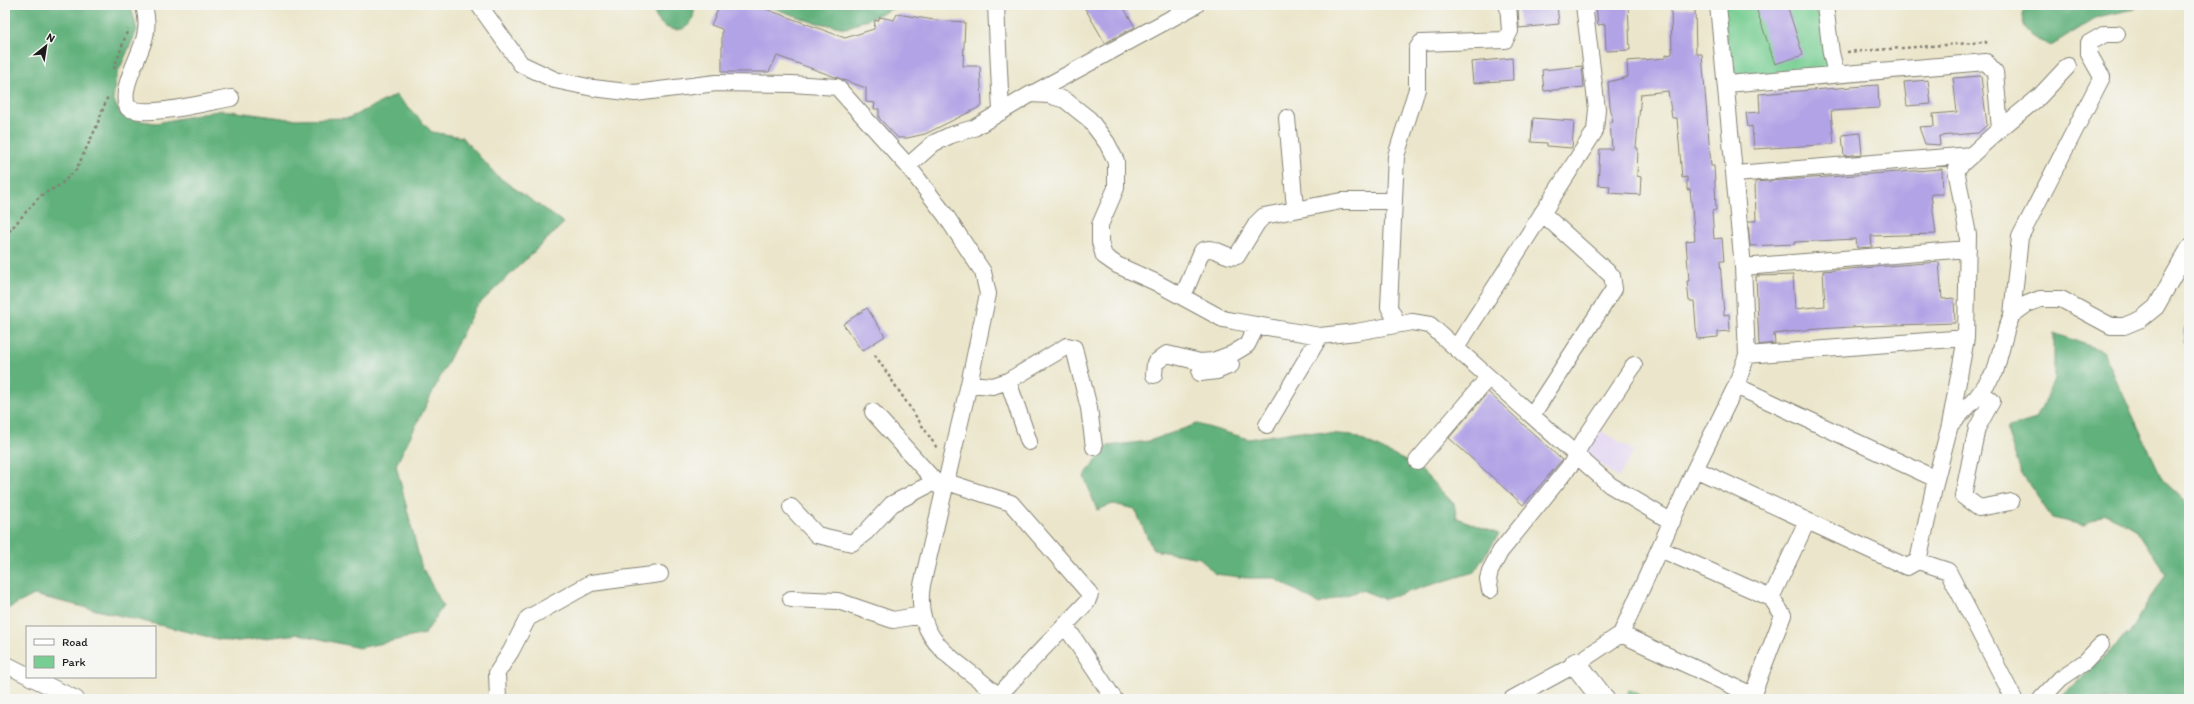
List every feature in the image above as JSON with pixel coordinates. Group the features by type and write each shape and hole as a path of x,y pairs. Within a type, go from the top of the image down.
{"street":[{"path":"144,5 147,26 125,92 125,103 128,108 140,112 156,111 231,98"},
{"path":"479,5 521,64 556,80 593,88 635,93 716,83 792,84 838,87 908,166 946,216 983,272 988,294 969,384 944,481 920,600 922,615 933,639 939,647 999,697 1087,602 1090,594 1011,503 944,481 873,412"},
{"path":"996,5 1001,112"},
{"path":"908,166 934,143 974,128 1031,94 1196,5"},
{"path":"1398,324 1388,307 1396,156 1417,89 1417,49 1421,43 1505,40 1510,31 1508,5"},
{"path":"1456,348 1595,131 1597,109 1584,5"},
{"path":"1512,699 1576,664 1621,634 1695,470 1736,386 1747,355 1743,267 1727,84 1718,5"},
{"path":"1825,5 1831,53 1836,72 1833,75"},
{"path":"1950,425 1981,392 1995,372 2007,327 2012,315 2020,237 2102,77 2089,54 2090,43 2105,34 2117,34"},
{"path":"1727,84 1986,62 1995,72 2000,129"},
{"path":"1918,561 1936,479 1950,425 1966,338 1968,235 1956,169 2000,129 2039,97 2068,66"},
{"path":"1031,94 1049,95 1065,100 1089,119 1107,143 1116,161 1116,188 1100,225 1100,242 1104,256 1117,265 1183,296 1222,319 1257,326 1320,336 1356,332 1398,324 1418,322 1430,324 1488,378 1610,485 1672,522"},
{"path":"1287,118 1295,208"},
{"path":"1735,174 1972,155"},
{"path":"1183,296 1202,251 1212,249 1231,256 1237,256 1260,218 1269,214 1295,208 1341,201 1393,201"},
{"path":"1532,415 1614,289 1612,276 1542,213"},
{"path":"2012,315 2027,304 2040,299 2061,299 2111,326 2124,326 2141,319 2156,307 2189,248"},
{"path":"1743,267 1968,249"},
{"path":"1200,373 1217,372 1232,365 1239,358 1257,326"},
{"path":"1267,425 1320,336"},
{"path":"1747,355 1966,338"},
{"path":"1154,375 1156,363 1167,354 1206,362 1232,354 1247,345"},
{"path":"969,384 993,386 1008,381 1067,346 1074,348 1089,408 1094,447"},
{"path":"1490,590 1488,579 1490,571 1500,552 1572,463 1575,454 1634,365"},
{"path":"1417,461 1488,378"},
{"path":"1008,381 1029,442"},
{"path":"1736,386 1936,479"},
{"path":"1981,392 1992,401 1977,428 1963,496 1979,508 2010,502"},
{"path":"1695,470 1907,567 1918,561 1948,571 2014,699"},
{"path":"791,507 817,535 852,543 866,532 892,504 944,481"},
{"path":"1771,598 1807,521"},
{"path":"1621,634 1751,697 1783,615 1771,598 1660,549"},
{"path":"498,699 497,673 511,651 528,618 591,583 660,574"},
{"path":"791,599 838,601 893,620 922,615"},
{"path":"1065,624 1114,699"},
{"path":"2041,699 2061,678 2086,662 2101,644"},
{"path":"5,664 26,675"},
{"path":"1576,664 1602,699"},
{"path":"32,678 76,699"}],"path":[{"path":"113,72 129,23"},
{"path":"1831,53 1986,42 1986,62"},
{"path":"5,236 40,196 60,185 76,170 95,130 109,92"},
{"path":"875,355 944,481"}],"shaded area":[{"path":"1597,428 1634,451 1618,478 1582,449"}],"green space":[{"path":"5,5 128,5 131,7 137,30 116,77 113,99 120,113 135,120 156,123 222,110 290,119 349,118 396,95 432,132 462,137 497,176 564,223 475,308 396,465 421,565 443,606 425,634 359,648 299,634 230,642 34,595 5,610"},
{"path":"653,5 694,5 693,17 689,24 683,29 675,30 667,28 660,23 655,15"},
{"path":"765,5 902,5 846,28 812,22"},
{"path":"1723,5 1814,5 1825,33 1832,72 1731,78"},
{"path":"2030,5 2137,5 2135,9 2097,17 2051,45 2034,37 2024,26 2022,13"},
{"path":"2054,333 2103,351 2163,481 2189,506 2189,699 2058,699 2130,632 2165,574 2135,528 2105,514 2084,525 2052,518 2021,473 2006,428 2036,419 2054,380"},
{"path":"1197,424 1249,439 1300,431 1352,435 1418,467 1454,504 1457,518 1499,534 1474,572 1384,599 1362,590 1319,604 1274,578 1248,578 1215,574 1200,558 1153,550 1135,509 1113,504 1097,510 1084,476 1108,446 1149,441"},
{"path":"1629,690 1647,699 1633,699 1628,693"}],"building":[{"path":"720,5 755,5 845,38 874,29 875,20 878,21 880,17 894,20 897,14 934,20 965,22 963,66 980,66 982,106 925,134 907,138 898,138 879,118 879,109 874,109 875,103 866,102 866,88 777,56 769,72 722,72 722,29 711,25"},
{"path":"1083,5 1122,5 1135,27 1105,43"},
{"path":"1557,5 1559,24 1519,28 1518,6"},
{"path":"1596,5 1628,5 1630,50 1606,51 1605,24 1598,25"},
{"path":"1755,5 1787,5 1803,55 1775,64"},
{"path":"1695,8 1696,54 1702,54 1711,166 1714,166 1716,210 1712,211 1714,239 1722,238 1724,261 1720,261 1724,315 1729,314 1730,331 1718,332 1718,337 1697,339 1694,301 1689,301 1687,281 1689,281 1686,241 1695,240 1690,189 1687,190 1687,177 1682,178 1677,118 1672,118 1668,91 1641,94 1636,148 1638,148 1637,176 1641,177 1640,195 1609,193 1610,186 1598,185 1600,149 1612,149 1610,122 1613,122 1608,82 1628,77 1627,61 1666,58 1666,55 1672,54 1671,9"},
{"path":"1512,58 1513,80 1473,83 1471,62"},
{"path":"1582,66 1584,87 1544,91 1542,70"},
{"path":"1981,76 1987,125 1978,133 1939,136 1940,145 1925,144 1919,127 1934,126 1933,114 1957,112 1953,78"},
{"path":"1928,80 1931,104 1907,106 1904,82"},
{"path":"1878,85 1879,108 1831,111 1834,144 1754,149 1752,126 1748,127 1746,113 1760,112 1759,94"},
{"path":"1533,118 1574,121 1572,148 1547,146 1547,143 1531,142"},
{"path":"1860,133 1862,154 1844,156 1842,135"},
{"path":"1942,169 1943,194 1931,194 1936,234 1871,236 1872,247 1857,248 1856,239 1750,246 1748,221 1756,221 1755,182"},
{"path":"1939,262 1942,299 1954,298 1955,323 1804,330 1774,334 1775,343 1759,345 1756,276 1793,275 1795,309 1825,306 1823,271"},
{"path":"867,308 885,336 862,351 843,324"},
{"path":"1488,392 1562,460 1523,505 1449,438"}],"waterway":[{"path":"2189,325 2186,330 2186,342 2189,344"}]}
